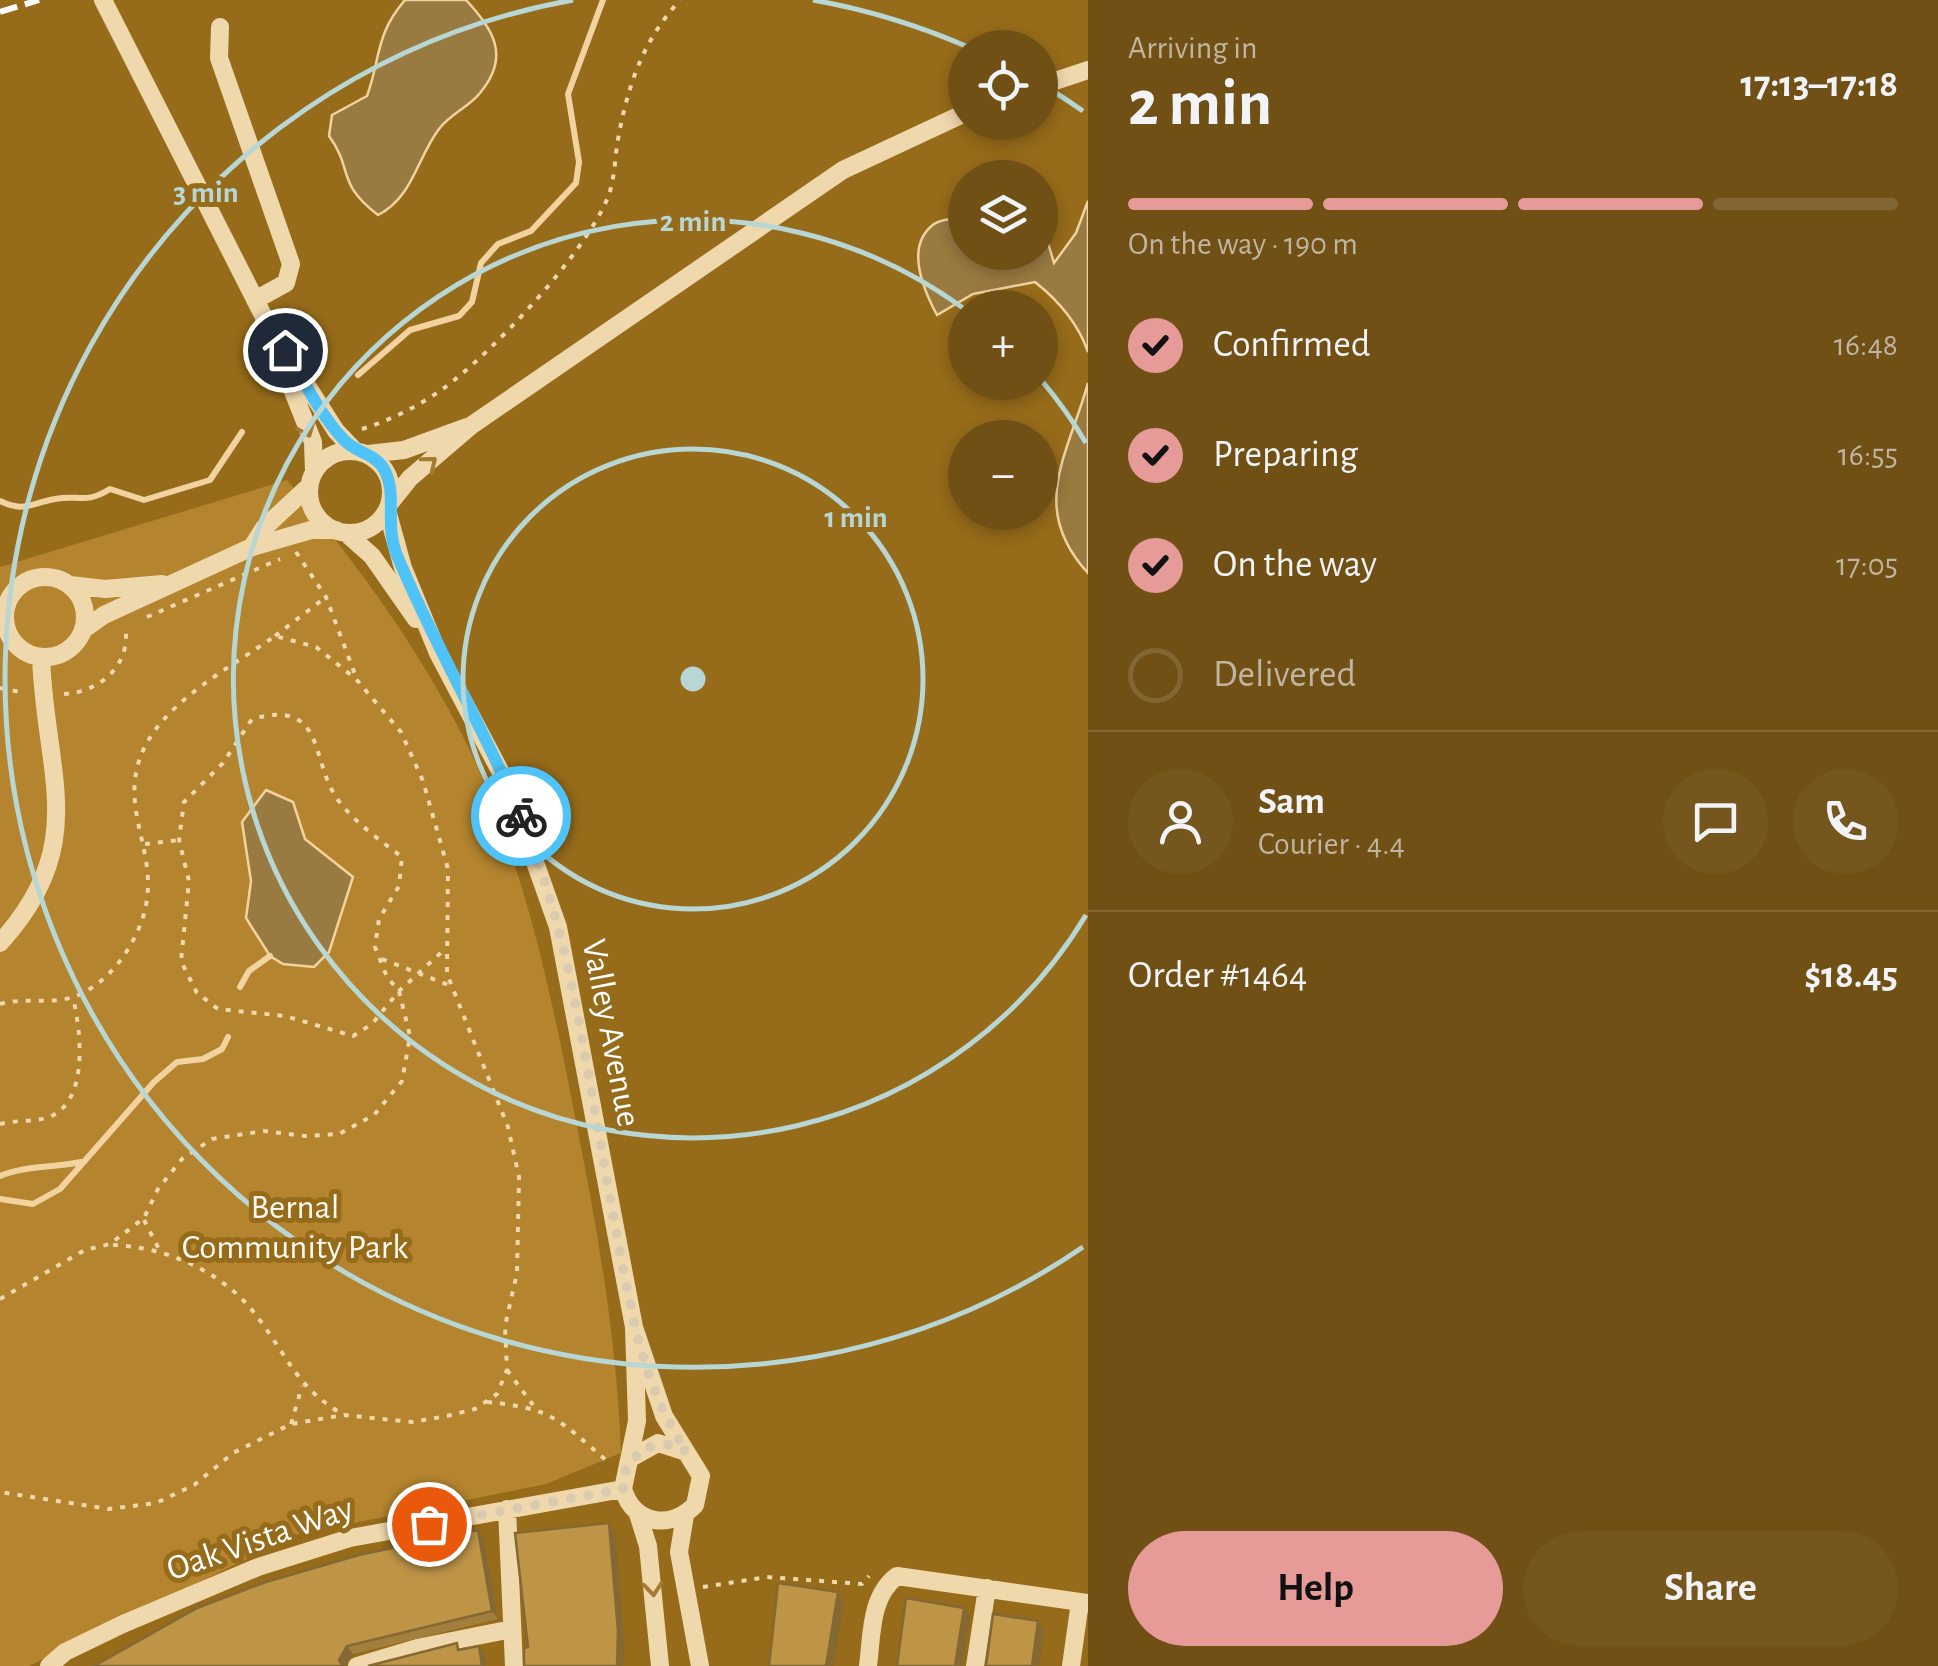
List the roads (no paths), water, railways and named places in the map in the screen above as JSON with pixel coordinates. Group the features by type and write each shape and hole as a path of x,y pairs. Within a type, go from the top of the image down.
{"street":[{"path":"103,0 267,323 336,431 383,466 391,484 389,507"},
{"path":"220,27 220,58 291,264 286,283 255,300"},
{"path":"1058,80 1088,70"},
{"path":"173,582 105,589 36,577 5,598 6,638 41,657 66,651 83,630 104,614 132,606 173,582 252,547 311,530 341,532 370,528 410,478 472,425 843,170 948,122"},
{"path":"267,323 313,442 314,512 341,532"},
{"path":"252,547 264,528 339,452 359,445 404,450 472,425"},
{"name":"Valley Avenue","path":"389,507 392,542 438,653 508,786 534,848 558,927 634,1327 664,1416 701,1476 701,1491 685,1515 678,1543 700,1666"},
{"name":"Valley Avenue","path":"341,532 372,556 438,653"},
{"path":"70,585 84,608 83,630"},
{"path":"0,943 38,895 54,846 57,802 42,695 41,657"},
{"name":"Valley Avenue","path":"623,1489 638,1421 634,1327"},
{"path":"631,1458 658,1443 687,1452"},
{"path":"623,1489 638,1514 648,1546 660,1666"},
{"name":"Oak Vista Way","path":"48,1666 66,1652 123,1624 258,1567 350,1538 623,1489"},
{"path":"507,1509 514,1666"},
{"path":"638,1514 653,1521 685,1515"},
{"path":"868,1666 877,1603 884,1586 898,1576 1084,1602 1071,1666"},
{"path":"975,1666 987,1588"},
{"path":"357,1666 417,1648 512,1629"}],"waterway":[{"path":"358,375 410,330 459,316 472,302 481,263 498,244 531,231 576,183 579,162 568,94 603,0"},
{"path":"0,501 22,507 63,498 88,498 110,489 144,500 210,480 242,432"},
{"path":"240,987 249,971 270,956"},
{"path":"0,1199 33,1204 60,1189 154,1082 177,1062 203,1059 222,1049 228,1037"},
{"path":"0,1176 81,1162"}],"railway":[{"path":"0,12 39,0"}],"park label":[{"name":"Bernal Community Park","path":"295,1227"}]}
